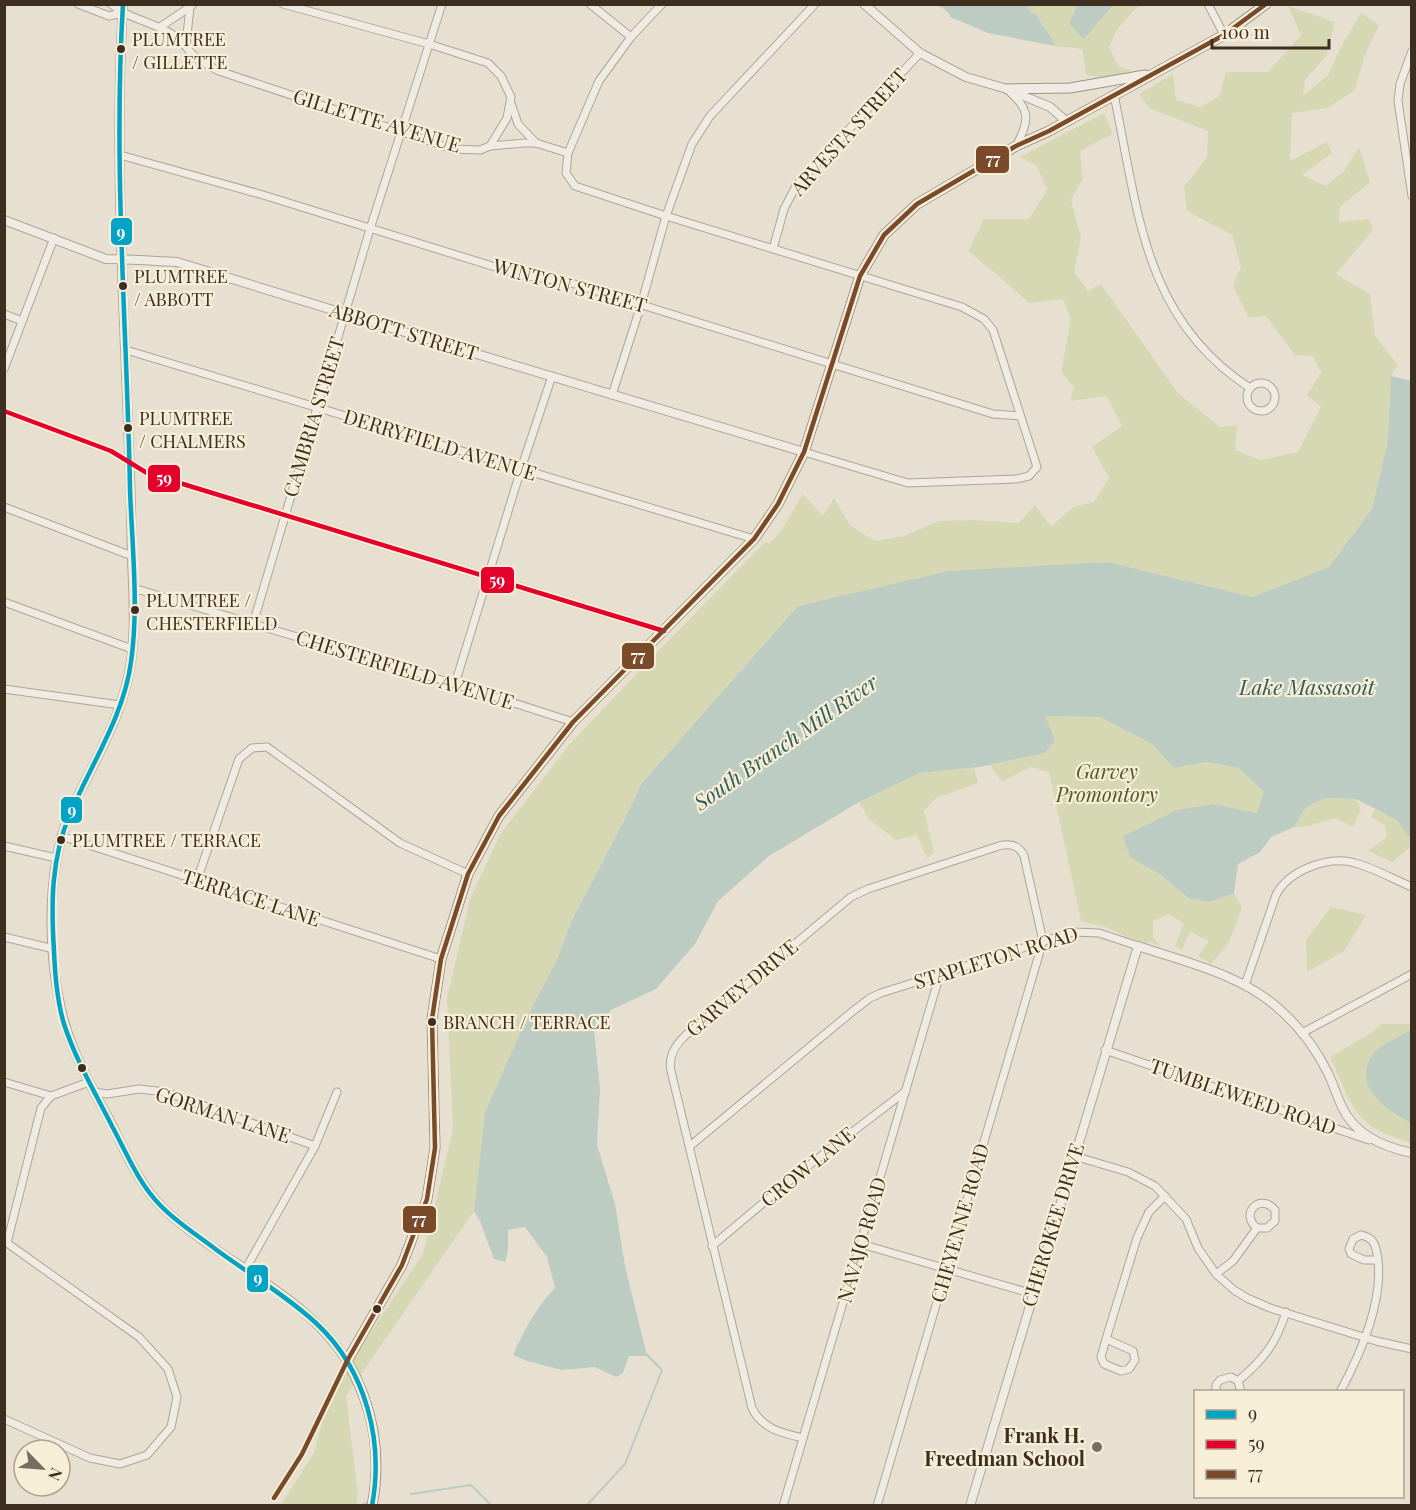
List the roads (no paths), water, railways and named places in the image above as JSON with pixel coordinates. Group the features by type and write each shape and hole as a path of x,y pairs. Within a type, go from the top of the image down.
{"main road":[{"path":"372,1506 376,1473 373,1431 363,1394 347,1362 402,1265 427,1199 435,1148 432,1019 441,958 468,874 500,816 573,722 754,539 778,504 804,452 860,276 884,235 917,204 1016,146 1224,34 1266,4"},
{"path":"1007,89 1071,88 1156,72"}],"street":[{"name":"GILLETTE AVENUE","path":"78,4 109,16 123,9"},
{"name":"GILLETTE AVENUE","path":"111,4 160,27 186,44 195,56 219,71 453,149 471,150 536,143 568,153"},
{"path":"283,4 429,44 488,63 501,76 511,97 516,120 536,143"},
{"name":"CAMBRIA STREET","path":"253,624 344,314 442,4"},
{"path":"590,4 631,37"},
{"path":"662,4 631,37 599,81 568,153 566,173 575,186 962,307 984,319 993,330 1037,466 1029,476 1016,479 908,483 804,452"},
{"path":"612,395 666,216 689,151 699,131 710,116 815,4"},
{"path":"864,4 920,53 966,77 1007,89 1050,107 1066,121"},
{"path":"1208,4 1224,34"},
{"path":"160,27 191,6"},
{"path":"186,44 191,6"},
{"path":"123,9 118,93 130,463 132,649 128,681 120,705 61,836 56,858 52,893 57,990 62,1017 74,1050 137,1174 153,1197 184,1226 316,1323 347,1362 302,1454 274,1498"},
{"path":"1412,51 1399,88 1398,101 1412,196"},
{"name":"ARVESTA STREET","path":"773,249 784,209 796,186 920,53"},
{"path":"1007,89 1023,105 1026,115 1025,129 1016,146"},
{"path":"1114,95 1141,231 1155,270 1174,310 1189,334 1224,370 1250,388"},
{"path":"490,147 507,118 511,97"},
{"name":"WINTON STREET","path":"120,155 263,195 521,275 562,281 993,414 1020,416"},
{"name":"ABBOTT STREET","path":"4,220 106,259 123,257 143,261 177,262 804,452"},
{"path":"4,369 54,238"},
{"path":"4,314 22,321"},
{"name":"DERRYFIELD AVENUE","path":"126,350 754,539"},
{"path":"455,684 552,376"},
{"path":"1258,383 1268,384 1273,388 1275,394 1274,404 1263,411 1254,408 1248,401 1250,388 1258,383"},
{"path":"4,411 111,451 147,473 664,631"},
{"path":"4,507 132,556"},
{"name":"CHESTERFIELD AVENUE","path":"133,588 455,684 573,722"},
{"path":"4,602 132,649"},
{"path":"4,689 120,705"},
{"path":"197,880 239,759 252,748 267,747 400,843 468,874"},
{"name":"TERRACE LANE","path":"61,836 441,958"},
{"name":"GARVEY DRIVE","path":"803,1438 769,1427 760,1421 752,1408 670,1064 675,1047 686,1035 851,897 876,886 1002,846 1010,845 1019,848 1024,856 1042,940"},
{"path":"4,846 56,858"},
{"path":"1245,985 1276,895 1282,886 1299,873 1325,863 1352,862 1412,888"},
{"name":"STAPLETON ROAD","path":"690,1146 870,998 1042,940 1087,931 1105,934 1245,985 1274,1004 1302,1034 1328,1074 1350,1121 1381,1144 1412,1153"},
{"path":"4,937 54,949"},
{"name":"CHEYENNE ROAD","path":"877,1506 1042,940"},
{"name":"CHEROKEE DRIVE","path":"970,1506 1138,946"},
{"name":"NAVAJO ROAD","path":"783,1506 940,974"},
{"path":"1302,1034 1412,974"},
{"name":"TUMBLEWEED ROAD","path":"1105,1050 1381,1144"},
{"path":"4,1082 51,1096"},
{"path":"4,1419 90,1458 120,1464 147,1455 171,1427 177,1397 168,1369 139,1337 6,1242 41,1108 51,1096 89,1082"},
{"name":"GORMAN LANE","path":"95,1092 107,1094 139,1089 166,1092 315,1146"},
{"name":"CROW LANE","path":"712,1246 800,1172 906,1091"},
{"path":"245,1270 315,1146 337,1092"},
{"path":"1074,1156 1139,1176 1149,1182 1186,1219 1198,1248 1216,1274 1247,1298 1261,1305 1364,1337 1412,1349"},
{"path":"1106,1339 1133,1351 1135,1360 1130,1369 1121,1371 1104,1364 1101,1357 1106,1339 1137,1238 1149,1212 1165,1196"},
{"path":"1216,1274 1233,1261 1257,1228"},
{"path":"1341,1390 1358,1358 1379,1287 1378,1260 1376,1247 1372,1240 1361,1235 1353,1239 1349,1249 1351,1254 1364,1260 1378,1260"},
{"path":"861,1244 1033,1294"},
{"path":"1238,1381 1271,1348 1286,1312"},
{"path":"1216,1390 1216,1385 1222,1378 1231,1377 1238,1381 1240,1390"}],"water":[{"path":"1075,4 1114,5 1083,39 1069,23 1076,9"},
{"path":"938,5 1029,5 1030,12 1037,15 1055,46 988,33 950,17 949,13"},
{"name":"Lake Massasoit","path":"1391,376 1412,381 1411,837 1407,835 1397,820 1356,799 1324,798 1305,808 1294,827 1271,837 1260,852 1238,864 1234,893 1210,902 1188,898 1161,875 1130,857 1123,836 1177,810 1213,804 1257,813 1264,792 1239,768 1206,762 1174,768 1152,744 1100,717 1045,716 1055,740 1045,753 980,767 920,773 859,802 769,856 718,901 695,944 656,989 611,1010 594,1030 600,1089 597,1145 615,1204 625,1266 647,1356 629,1356 623,1373 616,1377 595,1367 562,1370 513,1355 541,1304 555,1288 547,1257 525,1227 508,1230 508,1250 505,1262 494,1259 474,1211 485,1112 531,1009 557,960 572,920 642,783 798,606 949,571 1108,562 1252,597 1329,567 1372,509 1388,440"},
{"path":"1411,1030 1411,1123 1381,1103 1368,1085 1366,1074 1368,1063 1378,1049"}],"waterway":[{"name":"South Branch Mill River","path":"586,1506 625,1464 662,1370 644,1352"},
{"name":"South Branch Mill River","path":"411,1494 471,1485 492,1506"},
{"name":"South Branch Mill River","path":"360,1506 367,1503"}],"place":[{"name":"PLUMTREE / GILLETTE","path":"121,49"},
{"name":"PLUMTREE / ABBOTT","path":"123,286"},
{"name":"PLUMTREE / CHALMERS","path":"128,428"},
{"name":"PLUMTREE / CHESTERFIELD","path":"135,610"},
{"name":"PLUMTREE / TERRACE","path":"61,840"},
{"name":"BRANCH / TERRACE","path":"432,1022"},
{"name":"Frank H. Freedman School","path":"1097,1447"}],"park label":[{"name":"Garvey Promontory","path":"1107,784"}]}
